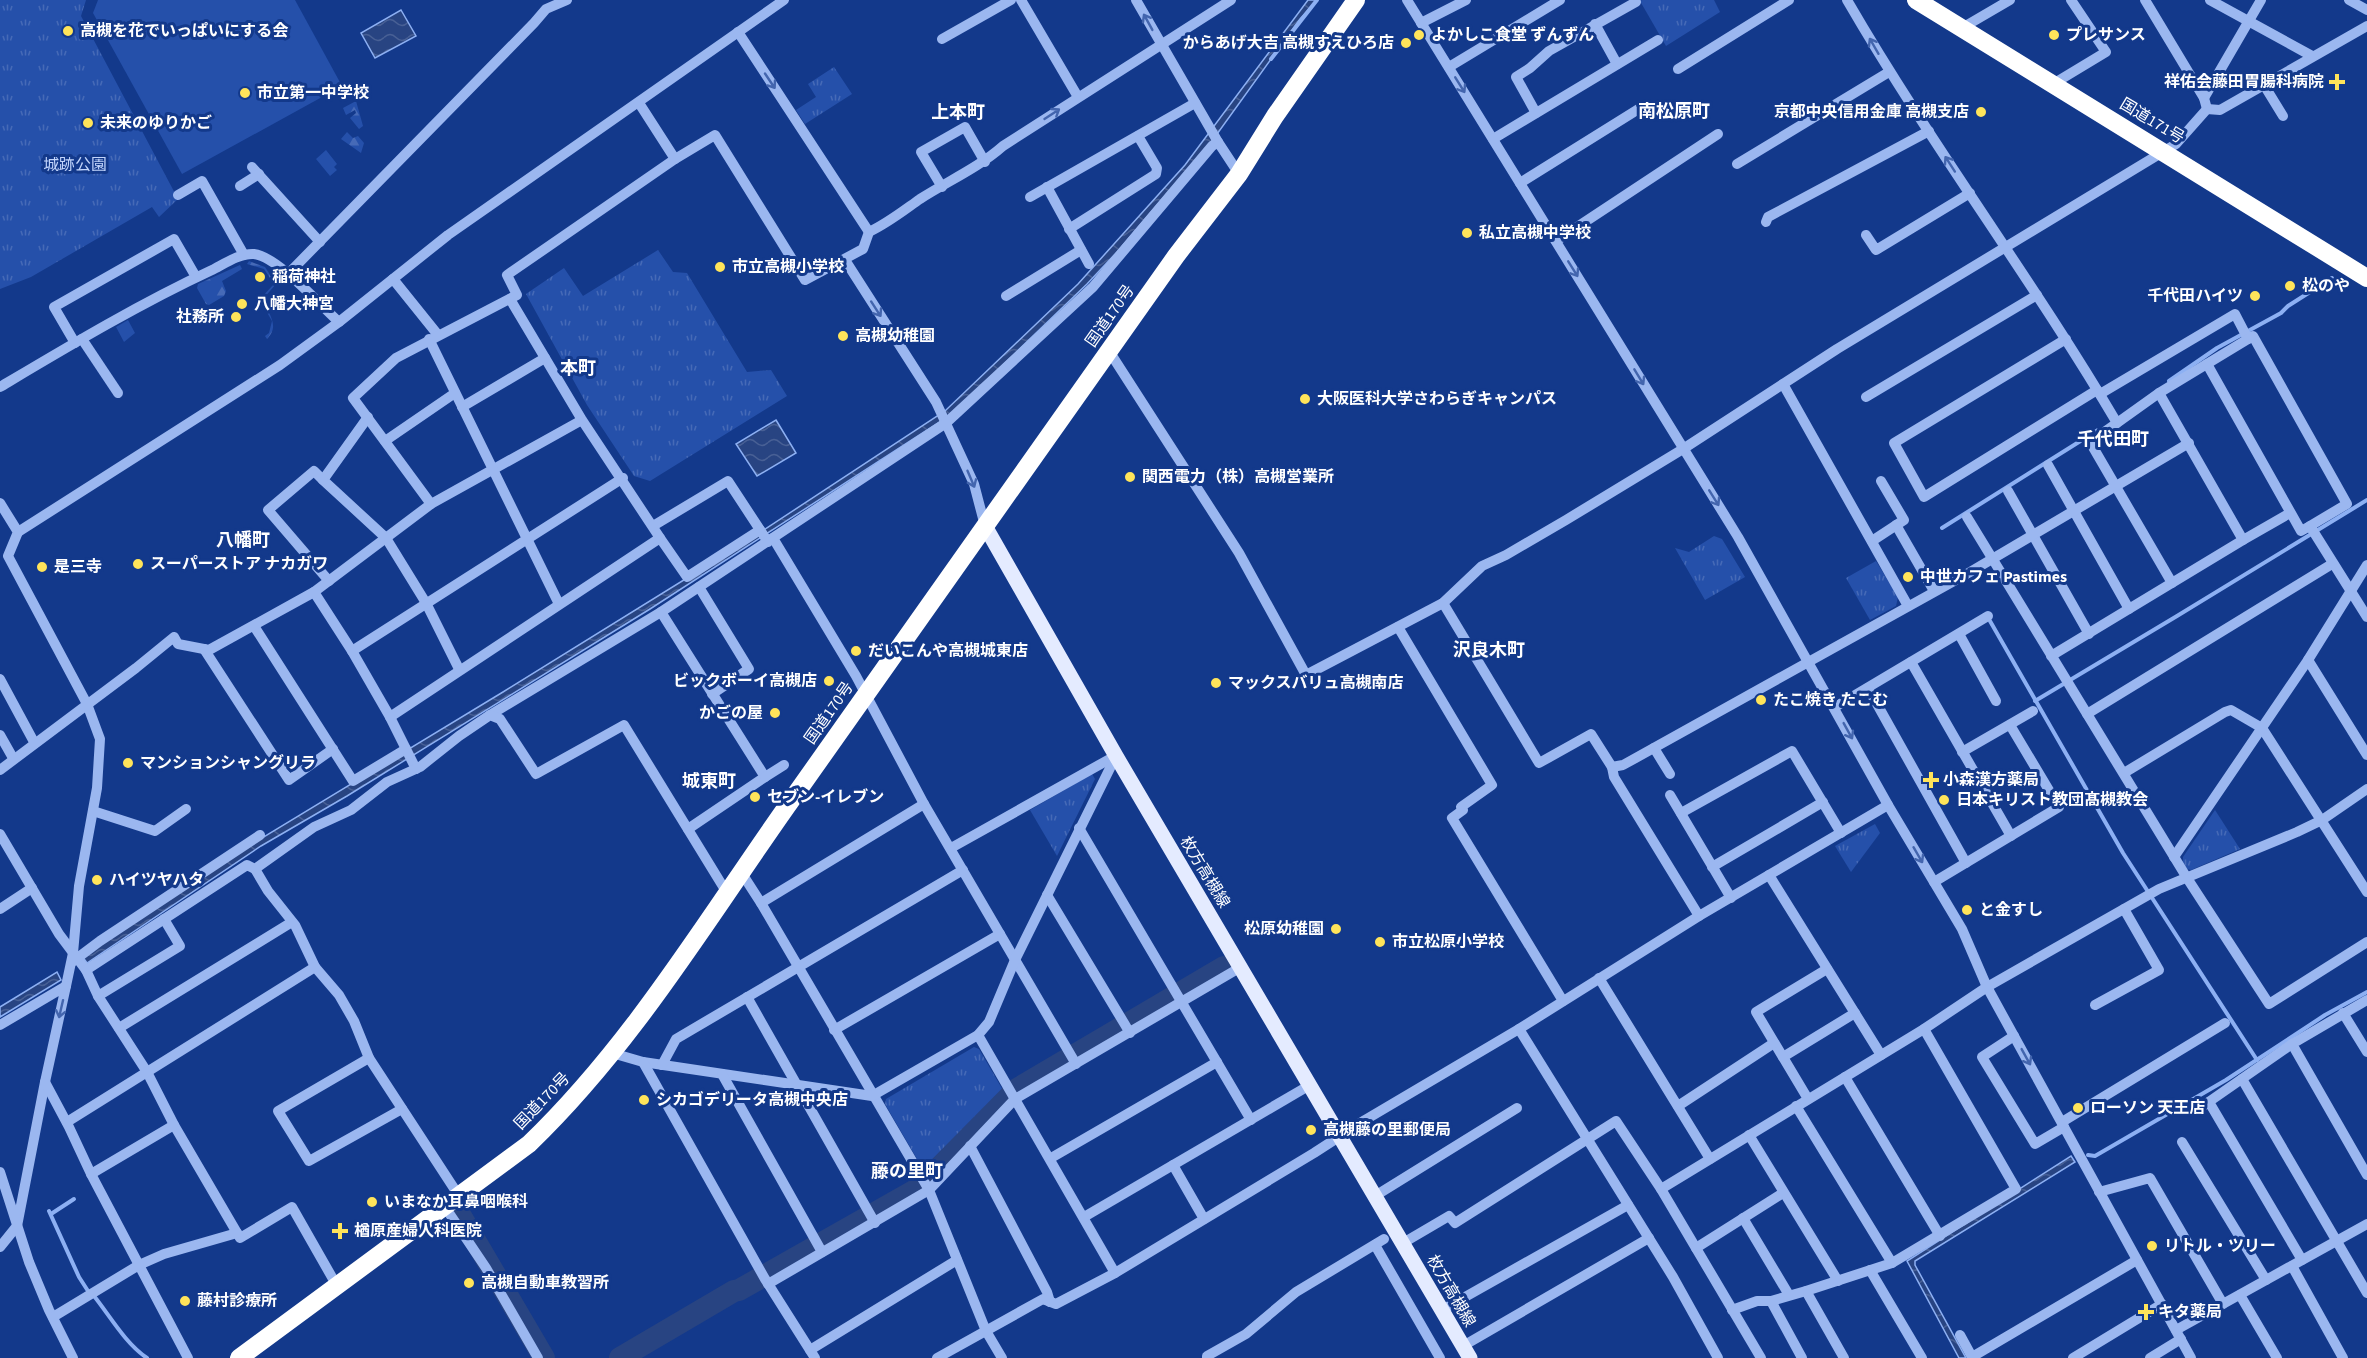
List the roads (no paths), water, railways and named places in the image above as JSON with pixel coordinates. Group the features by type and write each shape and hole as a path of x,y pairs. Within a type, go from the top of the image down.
{"highway":[{"name":"国道170号","path":"239,1358 529,1144 555,1119 612,1053 665,982 1176,256 1239,174 1275,116 1356,0"},
{"name":"国道171号","path":"1916,0 2366,276"}],"main road":[{"name":"枚方高槻線","path":"985,526 1116,756 1467,1352"}],"street":[{"path":"287,275 526,31 543,4 567,0"},
{"path":"0,1246 17,1226 45,1082 73,957 79,886 97,788 100,739 87,704 8,556 18,532 252,384 339,322 448,234 784,0"},
{"path":"942,39 1011,0"},
{"path":"1022,0 1078,97"},
{"path":"1136,0 1214,137 1239,174"},
{"path":"431,504 353,398 396,358 517,295 507,275 675,159 715,135 806,280 863,249 869,232 891,221 921,199 985,162 1003,146 1231,0"},
{"path":"1407,0 1738,537 1888,805 1962,929 1987,987 2192,1358"},
{"path":"1421,22 1466,0"},
{"path":"1449,68 1560,0"},
{"path":"1678,69 1789,0"},
{"path":"1847,0 1889,72 2066,339 2117,423"},
{"path":"1962,28 2010,0"},
{"path":"2053,84 2106,52 2071,0"},
{"path":"2145,0 2206,103 2220,110 2367,26"},
{"path":"2210,0 2312,56"},
{"path":"1109,351 1239,553 1306,675 1443,603 1482,566 1506,555 1683,449 1837,349 2176,144 2206,103 2260,0"},
{"path":"2349,0 2367,10"},
{"path":"1536,113 1516,77 1549,51 1636,2"},
{"path":"1595,24 1617,64"},
{"path":"738,32 869,232"},
{"path":"1493,139 1658,40"},
{"path":"1737,164 1889,72"},
{"path":"2264,85 2283,116"},
{"path":"639,103 675,159"},
{"path":"1030,197 1195,103"},
{"path":"1520,183 1645,105"},
{"path":"942,188 921,152 964,127 985,162"},
{"path":"1766,222 1768,217 1929,130"},
{"path":"1556,241 1718,134"},
{"path":"1069,229 1156,174 1157,168 1138,136"},
{"path":"255,869 314,827 351,810 387,782 416,768 490,715 661,612 946,423 1093,287 1212,146 1214,137"},
{"path":"240,186 256,170 320,242"},
{"path":"178,195 202,181 244,255"},
{"path":"1047,187 1089,264"},
{"path":"1866,235 1876,250 1970,193"},
{"path":"118,393 54,307 174,239 196,277"},
{"path":"1006,296 1081,250"},
{"path":"0,387 78,341 196,277 244,255 252,254 267,258 339,322"},
{"path":"845,260 936,402 974,484 985,526"},
{"path":"393,279 433,337 455,393 528,537 559,604"},
{"path":"1866,397 2037,295"},
{"path":"510,299 582,420 623,478 687,577 760,530"},
{"path":"2066,339 1894,443 1924,497 2235,314 2248,339"},
{"path":"2172,583 2090,442 2159,393 2253,336 2348,504 2301,531 2207,364"},
{"path":"462,407 545,358"},
{"path":"1783,384 1908,606"},
{"path":"385,441 455,393"},
{"path":"2159,393 2243,540"},
{"path":"323,480 368,417"},
{"path":"0,770 174,637 177,644 209,650 314,592 431,504 582,420"},
{"path":"1612,767 1623,765 1810,662 2189,443"},
{"path":"2048,465 2129,609"},
{"path":"329,581 268,510 314,471 386,538 426,603 459,669"},
{"path":"352,651 623,478"},
{"path":"653,526 728,481 760,530 770,540 866,695 924,804 1073,1059"},
{"path":"1872,541 1904,520 1881,481"},
{"path":"2008,491 2089,634"},
{"path":"0,503 18,532"},
{"path":"2051,656 2290,513"},
{"path":"1967,517 2187,878 2269,1004 2367,942"},
{"path":"1896,525 1934,591"},
{"path":"2310,526 2367,618"},
{"path":"390,717 660,537"},
{"path":"2087,714 2332,564"},
{"path":"2174,857 2308,660 2367,565"},
{"path":"699,587 749,669 712,694"},
{"path":"314,592 352,651 416,768"},
{"path":"1443,603 1539,763 1591,734 1612,767 1614,777 1699,916"},
{"path":"661,612 765,777"},
{"path":"1834,707 1988,616"},
{"path":"254,626 353,781 406,749"},
{"path":"1398,627 1492,784 1461,807 1463,810 1452,818 1563,1001"},
{"path":"1959,634 1996,701"},
{"path":"204,649 289,780 333,749"},
{"path":"2308,660 2367,755"},
{"path":"1911,662 2011,836"},
{"path":"0,680 34,742"},
{"path":"1868,688 1966,863"},
{"path":"2124,773 2231,710 2262,728 2367,892"},
{"path":"1962,752 2033,711"},
{"path":"490,715 500,719 536,774 624,725 727,893"},
{"path":"1934,882 2059,807 2010,725"},
{"path":"0,735 13,758"},
{"path":"1654,748 1670,774"},
{"path":"1681,813 1792,751 1841,833"},
{"path":"612,1053 643,1062 872,1096 978,1035 989,1022 1015,960 1116,756"},
{"path":"951,848 1116,756"},
{"path":"688,829 784,765"},
{"path":"1661,1189 1924,1029 1987,987 2159,889 2297,832 2322,819 2367,789"},
{"path":"1670,795 1731,898"},
{"path":"1712,867 1822,802"},
{"path":"761,903 924,804"},
{"path":"938,1358 1043,1299 1056,1304 1115,1273 1519,1029 1699,916 1888,805"},
{"path":"93,812 154,831 186,809"},
{"path":"1079,828 1251,1120"},
{"path":"73,957 138,917 261,835"},
{"path":"2,841 73,957 86,970 98,996 147,1072 174,1125 240,1238 292,1207 337,1287"},
{"path":"231,856 239,870"},
{"path":"86,970 247,865 255,869 268,891 292,922 315,967 339,995 354,1021 369,1058 402,1108 486,1268 538,1358"},
{"path":"662,1065 676,1039 963,870"},
{"path":"741,872 926,1185 986,1331 1002,1358"},
{"path":"201,874 210,888"},
{"path":"1769,875 1881,1055"},
{"path":"0,909 32,888"},
{"path":"1047,895 1127,1028"},
{"path":"98,996 180,946 159,903"},
{"path":"2096,1005 2159,970 2124,909"},
{"path":"138,917 147,930"},
{"path":"119,1028 292,922"},
{"path":"121,927 130,940"},
{"path":"834,1030 1000,934"},
{"path":"67,1122 315,967"},
{"path":"765,1279 926,1185 970,1146 1012,1095 1178,997 1241,967"},
{"path":"1808,1099 1756,1012 1827,969"},
{"path":"1599,978 1710,1159"},
{"path":"0,1025 66,986"},
{"path":"747,997 872,1218"},
{"path":"2302,1260 2204,1105 2292,1044 2367,1000"},
{"path":"1783,1058 1855,1013"},
{"path":"2343,1013 2367,1052"},
{"path":"2014,1036 1982,1057 2035,1144 2063,1124 2225,1023"},
{"path":"1519,1029 1650,1238 1718,1358"},
{"path":"1732,1310 1757,1301 1771,1301 1806,1291 1892,1263 2016,1189 1924,1029"},
{"path":"978,1035 1051,1158 1115,1273"},
{"path":"1678,1106 1774,1043"},
{"path":"2292,1044 2367,1175"},
{"path":"369,1058 278,1111 309,1161 402,1108"},
{"path":"643,1062 765,1279 813,1354 957,1260"},
{"path":"1051,1158 1217,1062"},
{"path":"722,1074 819,1248"},
{"path":"1845,1077 1940,1236"},
{"path":"2242,1078 2367,1293"},
{"path":"45,1082 188,1358"},
{"path":"1084,1218 1310,1085"},
{"path":"1796,1106 1892,1263"},
{"path":"1375,1196 1517,1108"},
{"path":"1403,1243 1449,1216 1455,1223 1616,1121 1661,1189 1761,1358"},
{"path":"91,1174 174,1125"},
{"path":"1749,1135 1838,1281"},
{"path":"2182,1142 2266,1280"},
{"path":"970,1146 1047,1292 1050,1302"},
{"path":"1173,1166 1204,1219"},
{"path":"0,1172 29,1262 73,1358"},
{"path":"2099,1192 2150,1178 2223,1304"},
{"path":"1696,1248 1783,1193"},
{"path":"1442,1310 1628,1205"},
{"path":"1743,1218 1789,1295"},
{"path":"2150,1358 2179,1334 2223,1304 2367,1224"},
{"path":"53,1317 139,1265 164,1254 237,1233"},
{"path":"1467,1352 1650,1238"},
{"path":"1208,1358 1207,1356 1246,1334 1296,1292 1379,1242 1440,1358"},
{"path":"1960,1335 1972,1357 2137,1260"},
{"path":"2292,1266 2343,1358"},
{"path":"1870,1270 1922,1358"},
{"path":"1806,1291 1844,1358"},
{"path":"2240,1295 2277,1358"},
{"path":"1771,1301 1802,1358"},
{"path":"2073,1358 2162,1304"}],"water":[{"path":"1308,0 1317,0 1300,19 1212,141 1117,252 1087,284 952,414 650,609 347,796 261,846 87,963 82,956 252,844 750,539 945,411 1078,284 1185,165"},
{"path":"401,10 416,36 375,58 361,33"},
{"path":"776,420 796,453 757,476 736,444"},
{"path":"57,972 61,980 0,1017 0,1007"},
{"path":"2071,1156 2075,1162 1915,1261 1915,1265 1966,1358 1959,1358 1907,1261"}],"waterway":[{"path":"1271,59 1317,0"},
{"path":"2169,381 2217,348 2281,313 2288,306 2332,278"},
{"path":"1942,528 2098,430"},
{"path":"2035,701 2367,500"},
{"path":"1990,621 2123,853 2257,1060"},
{"path":"620,1358 734,1291 919,1188 1017,1089 1224,967"},
{"path":"2088,1155 2095,1156 2226,1080 2325,1015 2367,992"},
{"path":"51,1214 74,1199"},
{"path":"49,1211 79,1277 88,1291"},
{"path":"462,1218 544,1358"},
{"path":"94,1296 125,1337 147,1358"}],"place":[{"name":"高槻を花でいっぱいにする会","path":"68,31"},
{"name":"よかしこ食堂 ずんずん","path":"1419,35"},
{"name":"プレサンス","path":"2054,35"},
{"name":"からあげ大吉 高槻すえひろ店","path":"1406,43"},
{"name":"祥佑会藤田胃腸科病院","path":"2337,82"},
{"name":"市立第一中学校","path":"245,93"},
{"name":"京都中央信用金庫 高槻支店","path":"1981,112"},
{"name":"未来のゆりかご","path":"88,123"},
{"name":"私立高槻中学校","path":"1467,233"},
{"name":"市立高槻小学校","path":"720,267"},
{"name":"稲荷神社","path":"260,277"},
{"name":"松のや","path":"2290,286"},
{"name":"千代田ハイツ","path":"2255,296"},
{"name":"八幡大神宮","path":"242,304"},
{"name":"社務所","path":"236,317"},
{"name":"高槻幼稚園","path":"843,336"},
{"name":"大阪医科大学さわらぎキャンパス","path":"1305,399"},
{"name":"関西電力（株）高槻営業所","path":"1130,477"},
{"name":"スーパーストア ナカガワ","path":"138,564"},
{"name":"是三寺","path":"42,567"},
{"name":"中世カフェ Pastimes","path":"1908,577"},
{"name":"だいこんや高槻城東店","path":"856,651"},
{"name":"ビックボーイ高槻店","path":"829,681"},
{"name":"マックスバリュ高槻南店","path":"1216,683"},
{"name":"たこ焼き たこむ","path":"1761,700"},
{"name":"かごの屋","path":"775,713"},
{"name":"マンションシャングリラ","path":"128,763"},
{"name":"小森漢方薬局","path":"1931,780"},
{"name":"セブン-イレブン","path":"755,797"},
{"name":"日本キリスト教団髙槻教会","path":"1944,800"},
{"name":"ハイツヤハタ","path":"97,880"},
{"name":"と金すし","path":"1967,910"},
{"name":"松原幼稚園","path":"1336,929"},
{"name":"市立松原小学校","path":"1380,942"},
{"name":"シカゴデリータ高槻中央店","path":"644,1100"},
{"name":"ローソン 天王店","path":"2078,1108"},
{"name":"高槻藤の里郵便局","path":"1311,1130"},
{"name":"いまなか耳鼻咽喉科","path":"372,1202"},
{"name":"楢原産婦人科医院","path":"340,1231"},
{"name":"リトル・ツリー","path":"2152,1246"},
{"name":"高槻自動車教習所","path":"469,1283"},
{"name":"藤村診療所","path":"185,1301"},
{"name":"キタ薬局","path":"2146,1312"}],"district":[{"name":"南松原町","path":"1674,111"},
{"name":"上本町","path":"958,112"},
{"name":"本町","path":"578,368"},
{"name":"千代田町","path":"2113,439"},
{"name":"八幡町","path":"243,540"},
{"name":"沢良木町","path":"1489,650"},
{"name":"城東町","path":"709,781"},
{"name":"藤の里町","path":"907,1171"}],"park label":[{"name":"城跡公園","path":"75,165"}]}
